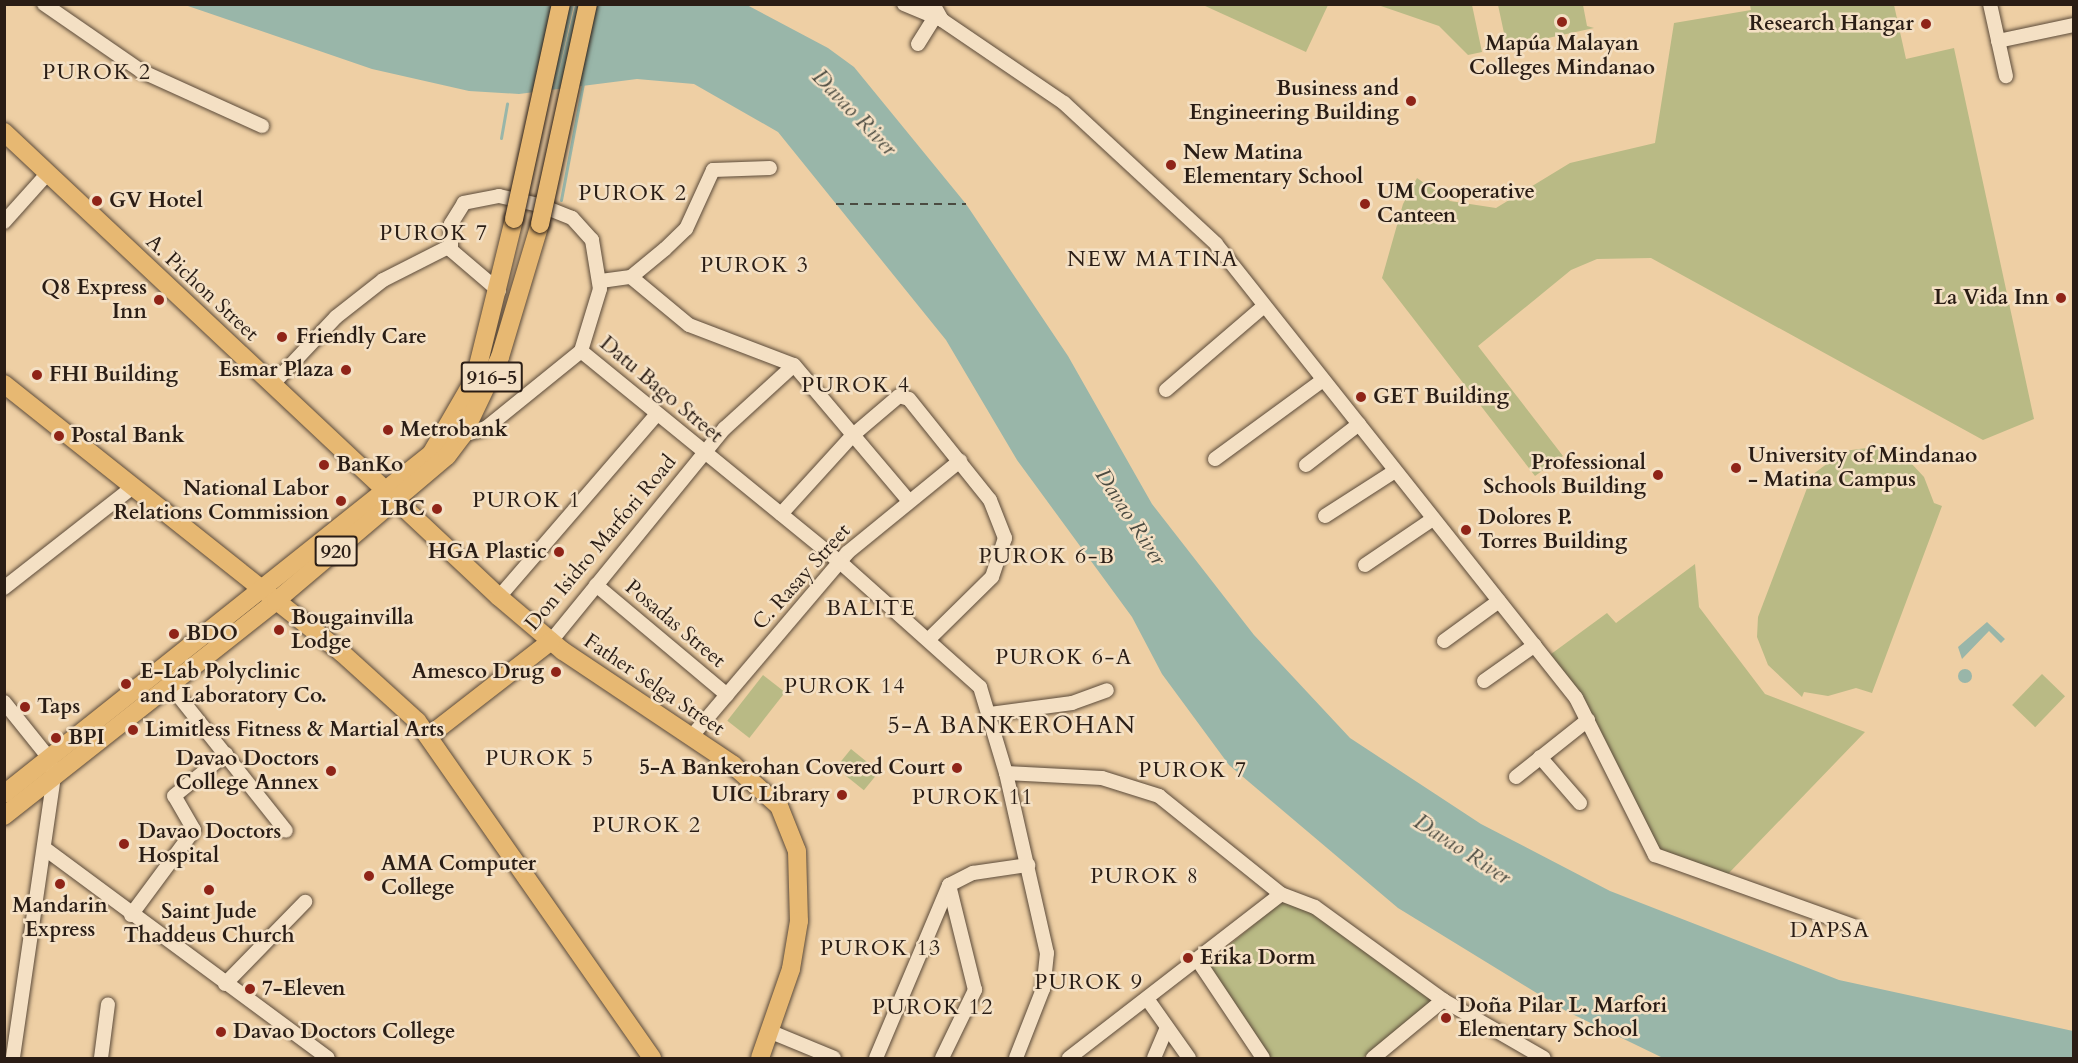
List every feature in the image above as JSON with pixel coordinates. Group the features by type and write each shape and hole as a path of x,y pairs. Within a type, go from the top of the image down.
{"main road":[{"name":"916-5","path":"390,496 431,454 452,425 475,378 499,291 561,4"},
{"name":"916-5","path":"390,496 433,471 463,435 515,318 540,224 588,4"},
{"name":"A. Pichon Street","path":"4,132 499,597"},
{"path":"4,384 276,601 430,735 652,1059"},
{"name":"920","path":"4,795 261,589 390,496"},
{"name":"920","path":"4,816 276,601 390,496"},
{"name":"Father Selga Street","path":"499,597 550,641 692,736 766,793 784,814 793,837 800,921 771,1032 760,1059"},
{"name":"Don Isidro Marfori Road","path":"430,735 550,641"}],"street":[{"path":"44,4 141,71 262,126"},
{"path":"904,4 937,14 1064,103 1158,185 1216,244 1263,307 1534,645 1588,720 1655,855 1852,926"},
{"path":"1990,4 2006,76"},
{"path":"918,44 937,14"},
{"path":"1998,41 2073,24"},
{"path":"601,281 631,277 686,229 713,170 770,168"},
{"path":"4,222 48,173"},
{"name":"Datu Bago Street","path":"450,246 451,224 464,203 483,196 524,201 563,213 583,228 597,252 601,281 594,324 581,351 840,562 973,677 990,714 1006,772 1028,865 1047,970 1016,1059"},
{"path":"272,385 336,317 383,280 450,246 470,271 499,291"},
{"path":"470,271 505,264"},
{"path":"631,277 689,325 794,365 909,501"},
{"path":"1166,390 1263,307"},
{"path":"463,435 472,436 486,428 581,351"},
{"name":"Don Isidro Marfori Road","path":"550,641 748,403 794,365"},
{"path":"1215,459 1323,380"},
{"path":"781,514 854,435 904,396 960,461 997,510 1005,552 987,583 929,639"},
{"path":"499,597 657,414"},
{"path":"1306,465 1359,424"},
{"name":"C. Rasay Street","path":"692,736 840,562 909,501 960,461"},
{"path":"1325,516 1395,471"},
{"path":"4,588 133,488"},
{"path":"1365,565 1433,519"},
{"name":"Posadas Street","path":"596,585 727,695"},
{"path":"1444,640 1499,602"},
{"path":"1484,681 1534,645"},
{"path":"170,685 286,831"},
{"path":"990,714 1072,703 1107,690"},
{"path":"4,702 49,758 54,776 44,848 11,1026 13,1059"},
{"path":"1516,777 1588,720"},
{"path":"131,915 194,830 174,796 224,752"},
{"path":"1540,757 1580,802"},
{"path":"1006,772 1102,778 1144,789 1173,804 1281,894 1315,908 1443,1000 1544,1059"},
{"path":"44,848 131,915 328,1059"},
{"path":"876,1059 949,885 973,873 1028,865"},
{"path":"942,1059 975,990 949,885"},
{"path":"1069,1059 1199,962 1281,894"},
{"path":"225,984 305,902"},
{"path":"1199,962 1263,1059"},
{"path":"1148,1000 1189,1059"},
{"path":"1373,1059 1443,1000"},
{"path":"101,1059 108,1004"},
{"path":"1154,1059 1167,1028"},
{"path":"771,1032 834,1059"}],"green space":[{"path":"1328,4 1306,52 1203,5"},
{"path":"1378,5 1472,5 1482,52 1468,55 1439,26"},
{"name":"Mapúa Malayan Colleges Mindanao","path":"1498,5 1583,5 1587,26 1594,28 1507,47"},
{"path":"1750,5 1894,5 1906,59 1954,48 2034,419 1983,440 1651,258 1597,259 1571,270 1478,346 1563,456 1535,476 1382,278 1403,204 1417,178 1450,201 1496,208 1570,163 1655,143 1674,23 1751,10"},
{"path":"1874,447 1910,462 1924,477 1934,503 1942,506 1872,693 1856,688 1828,696 1804,692 1802,697 1768,665 1757,637 1758,617 1812,475 1844,451"},
{"path":"1695,564 1699,607 1765,694 1865,732 1727,875 1659,853 1547,657 1607,613 1616,623"},
{"path":"2042,674 2065,696 2035,727 2012,705"},
{"path":"763,675 785,692 749,738 727,721"},
{"path":"851,749 879,772 864,790 836,768"},
{"path":"1284,900 1310,909 1437,1000 1419,1020 1362,1058 1271,1058 1205,965"}],"water":[{"name":"Davao River","path":"185,5 747,5 828,48 854,67 966,204 1068,356 1152,504 1254,635 1350,738 1481,824 1610,891 1839,980 2073,1031 2073,1058 1663,1058 1566,1011 1398,908 1229,765 1162,674 1132,617 1017,460 946,340 778,132 694,84 637,79 519,94 469,91 372,69"},
{"path":"1987,622 2005,639 2001,643 1989,631 1962,659 1958,647"},
{"path":"1962,669 1968,669 1972,676 1968,683 1962,683 1958,679 1958,673"}],"pier":[{"path":"574,5 575,5 554,93"}],"waterway":[{"path":"561,200 583,84"},
{"path":"501,138 507,104"}],"ferry route":[{"path":"836,204 966,204"}],"place":[{"name":"Mapúa Malayan Colleges Mindanao","path":"1562,22"},
{"name":"Research Hangar","path":"1926,24"},
{"name":"Business and Engineering Building","path":"1411,101"},
{"name":"New Matina Elementary School","path":"1171,165"},
{"name":"GV Hotel","path":"97,201"},
{"name":"UM Cooperative Canteen","path":"1365,204"},
{"name":"La Vida Inn","path":"2061,298"},
{"name":"Q8 Express Inn","path":"159,300"},
{"name":"Friendly Care","path":"282,337"},
{"name":"Esmar Plaza","path":"346,370"},
{"name":"FHI Building","path":"37,375"},
{"name":"GET Building","path":"1361,397"},
{"name":"Metrobank","path":"388,430"},
{"name":"Postal Bank","path":"59,436"},
{"name":"BanKo","path":"324,465"},
{"name":"University of Mindanao - Matina Campus","path":"1736,468"},
{"name":"Professional Schools Building","path":"1658,475"},
{"name":"National Labor Relations Commission","path":"341,501"},
{"name":"LBC","path":"437,509"},
{"name":"Dolores P. Torres Building","path":"1466,530"},
{"name":"HGA Plastic","path":"559,552"},
{"name":"Bougainvilla Lodge","path":"279,630"},
{"name":"BDO","path":"174,634"},
{"name":"Amesco Drug","path":"556,672"},
{"name":"E-Lab Polyclinic and Laboratory Co.","path":"126,684"},
{"name":"Taps","path":"25,707"},
{"name":"Limitless Fitness & Martial Arts","path":"133,730"},
{"name":"BPI","path":"56,738"},
{"name":"5-A Bankerohan Covered Court","path":"957,768"},
{"name":"Davao Doctors College Annex","path":"331,771"},
{"name":"UIC Library","path":"842,795"},
{"name":"Davao Doctors Hospital","path":"124,844"},
{"name":"AMA Computer College","path":"369,876"},
{"name":"Mandarin Express","path":"60,884"},
{"name":"Saint Jude Thaddeus Church","path":"209,890"},
{"name":"Erika Dorm","path":"1188,958"},
{"name":"7-Eleven","path":"250,989"},
{"name":"Doña Pilar L. Marfori Elementary School","path":"1446,1018"},
{"name":"Davao Doctors College","path":"221,1032"}],"district":[{"name":"PUROK 2","path":"97,73"},
{"name":"PUROK 2","path":"633,194"},
{"name":"PUROK 7","path":"434,234"},
{"name":"NEW MATINA","path":"1153,260"},
{"name":"PUROK 3","path":"755,266"},
{"name":"PUROK 4","path":"856,386"},
{"name":"PUROK 1","path":"527,501"},
{"name":"PUROK 6-B","path":"1047,557"},
{"name":"BALITE","path":"871,609"},
{"name":"PUROK 6-A","path":"1064,658"},
{"name":"PUROK 14","path":"845,687"},
{"name":"5-A BANKEROHAN","path":"1012,726"},
{"name":"PUROK 5","path":"540,759"},
{"name":"PUROK 7","path":"1193,771"},
{"name":"PUROK 11","path":"973,798"},
{"name":"PUROK 2","path":"647,826"},
{"name":"PUROK 8","path":"1145,877"},
{"name":"DAPSA","path":"1830,931"},
{"name":"PUROK 13","path":"881,949"},
{"name":"PUROK 9","path":"1089,983"},
{"name":"PUROK 12","path":"933,1008"}]}
